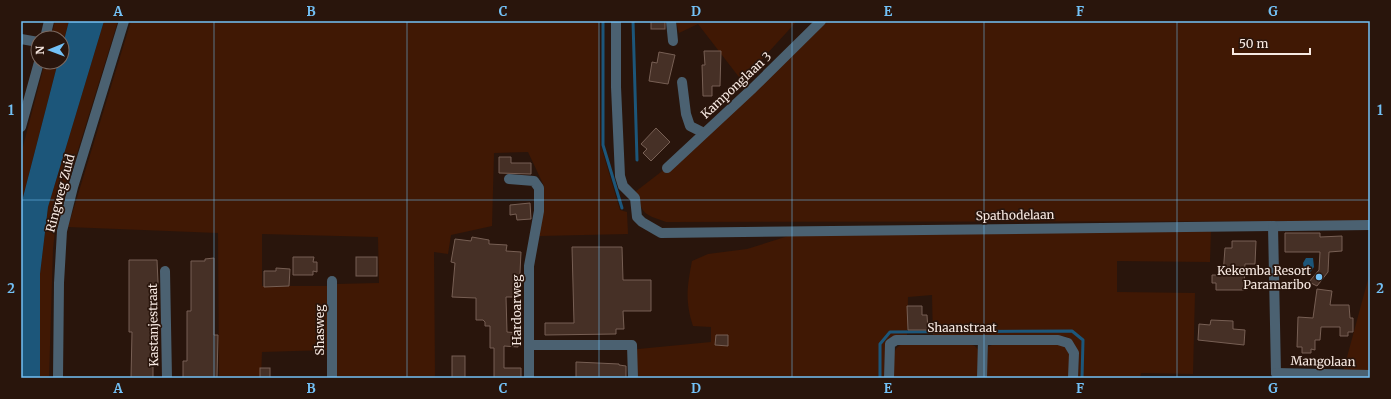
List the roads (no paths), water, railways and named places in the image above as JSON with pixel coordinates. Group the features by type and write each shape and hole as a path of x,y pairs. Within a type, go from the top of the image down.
{"street":[{"name":"Ringweg Zuid","path":"58,378 59,283 62,230 73,187 124,21"},
{"name":"Spathodelaan","path":"616,21 616,87 619,165 623,186 635,198 637,216 642,222 661,233 1370,225"},
{"path":"671,21 673,41"},
{"name":"Kamponglaan 3","path":"667,168 753,88 821,21"},
{"path":"21,127 37,70"},
{"path":"682,82 686,114 690,126 704,133"},
{"name":"Hardoarweg","path":"509,179 534,181 539,188 539,211 529,266 529,378"},
{"path":"1273,226 1274,375"},
{"name":"Kastanjestraat","path":"165,271 167,378"},
{"name":"Shasweg","path":"332,281 332,378"},
{"name":"Shaanstraat","path":"889,378 890,344 896,340 1058,340 1068,343 1074,353 1074,378"},
{"path":"982,378 983,340"},
{"path":"529,345 632,344 633,378"},
{"name":"Mangolaan","path":"1274,375 1370,375"}],"water":[{"path":"69,21 104,21 48,207 40,274 40,378 21,378 21,205 56,70 70,70 70,30 67,30"},
{"path":"1306,258 1313,258 1314,267 1308,275 1305,275 1303,263"}],"waterway":[{"path":"603,21 603,145 622,208"},
{"path":"633,21 637,160"},
{"path":"880,378 880,344 890,332 1072,331 1083,340 1082,378"}],"place":[{"name":"Kekemba Resort Paramaribo","path":"1319,277"}]}
